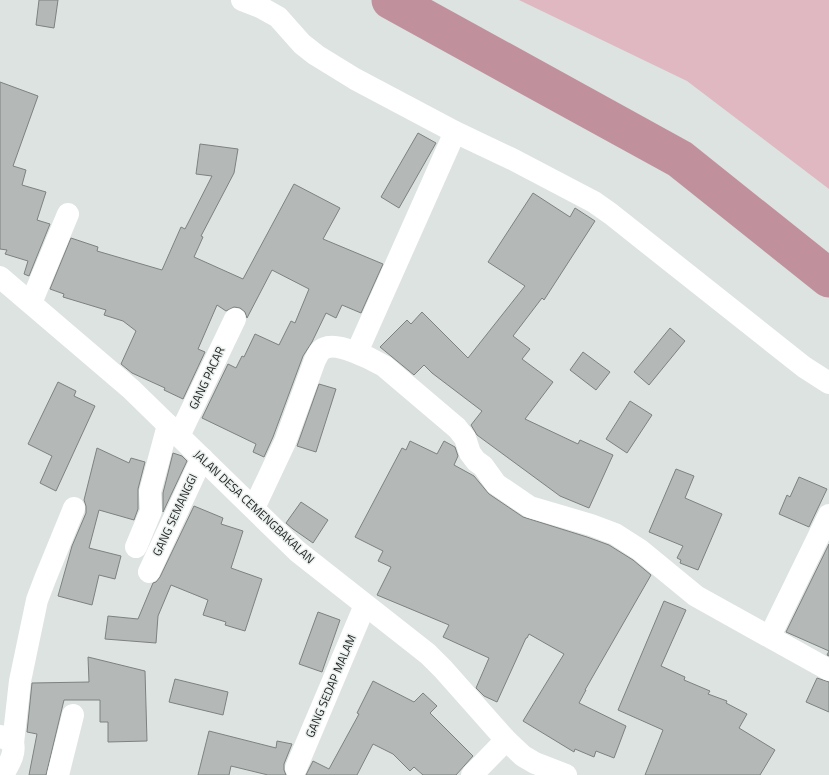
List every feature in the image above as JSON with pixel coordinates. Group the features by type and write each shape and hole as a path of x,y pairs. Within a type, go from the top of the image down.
{"street":[{"path":"242,0 260,7 278,17 302,44 316,55 355,79 455,132 512,159 594,202 804,367 829,383"},
{"path":"357,352 455,132"},
{"path":"31,303 68,214"},
{"name":"JALAN DESA CEMENGBAKALAN","path":"0,277 131,389 297,551 428,654 506,740 523,756 535,763 566,775"},
{"name":"GANG PACAR","path":"136,547 151,511 150,492 174,431 235,319"},
{"path":"254,508 285,442 315,360 320,351 326,347 336,347 357,352 384,366 457,428 465,438 470,453 502,489 530,507 590,525 619,536 640,550 696,596 829,670"},
{"name":"GANG SEMANGGI","path":"149,572 202,458"},
{"path":"3,775 14,751 7,739 37,600 74,508"},
{"path":"770,636 829,515"},
{"name":"GANG SEDAP MALAM","path":"296,768 365,605"},
{"path":"58,775 73,715"},
{"path":"472,775 506,740"}],"shaded area":[{"path":"519,0 829,0 829,189 687,81"}],"building":[{"path":"39,0 58,0 54,28 36,25"},
{"path":"0,82 38,96 13,166 26,170 22,185 46,192 37,220 50,224 29,276 24,274 28,261 5,254 7,250 0,249"},
{"path":"418,133 436,143 399,208 381,197"},
{"path":"200,144 238,149 234,173 201,236 203,237 194,257 243,279 294,184 340,208 323,239 383,264 361,313 342,305 336,318 326,313 312,342 303,356 264,457 253,452 256,444 202,418 228,364 236,368 242,356 244,357 255,334 279,345 291,321 295,323 309,289 272,270 247,318 245,312 240,308 234,307 226,311 217,305 198,349 205,352 183,399 164,390 165,388 132,373 121,364 136,331 123,321 104,315 106,310 63,297 64,294 50,289 71,238 98,247 97,251 162,270 181,227 185,229 212,176 196,174"},
{"path":"533,193 570,217 575,208 595,221 544,300 542,298 513,336 530,349 522,359 553,382 525,419 578,444 580,440 613,455 589,508 560,496 477,435 471,425 482,411 432,373 424,365 414,375 380,347 407,320 411,324 422,312 468,358 525,286 488,262"},
{"path":"670,328 685,341 649,385 634,372"},
{"path":"583,352 610,372 596,390 570,370"},
{"path":"58,382 76,391 74,396 95,406 56,491 40,483 52,456 28,444"},
{"path":"319,384 336,389 316,452 297,446"},
{"path":"630,401 652,415 627,453 606,439"},
{"path":"410,441 437,454 444,441 455,447 458,456 454,465 474,476 489,494 523,517 609,545 633,560 651,575 579,703 626,726 614,758 596,751 594,757 575,749 574,752 523,721 564,654 529,634 497,702 484,696 476,688 489,658 443,637 449,625 377,595 391,567 378,561 383,551 355,537 402,448 406,450"},
{"path":"97,448 129,463 131,458 145,462 138,489 138,509 134,520 99,510 89,548 121,556 115,579 99,575 92,605 58,596 72,546 86,513 84,500"},
{"path":"173,453 182,456 187,461 163,512 163,493"},
{"path":"676,469 694,476 685,498 722,514 698,570 680,563 681,560 677,558 683,546 649,532"},
{"path":"799,477 827,489 809,527 779,514 787,495 790,497"},
{"path":"301,502 328,520 313,543 286,523"},
{"path":"194,506 223,518 221,524 243,531 231,568 262,579 245,631 225,625 226,622 203,615 208,600 171,585 158,616 156,643 105,639 108,616 138,619 153,583 160,577"},
{"path":"829,544 829,651 786,632"},
{"path":"664,601 686,610 661,666 685,677 684,680 710,691 708,694 727,701 726,703 747,714 739,728 775,750 760,775 645,775 663,730 618,710"},
{"path":"318,612 340,620 322,672 299,664"},
{"path":"88,657 145,671 147,741 108,742 108,722 100,722 100,700 64,700 46,775 29,775 37,734 27,732 32,683 89,682"},
{"path":"817,678 829,682 829,712 806,702"},
{"path":"175,679 228,692 223,715 169,702"},
{"path":"373,681 414,702 423,693 437,706 430,713 473,756 456,775 423,775 414,767 410,771 393,754 373,744 357,775 306,775 313,761 329,769 359,714 357,713"},
{"path":"209,731 276,748 277,741 292,744 284,764 286,775 268,775 231,766 229,775 198,775"}],"waterway":[{"path":"391,0 680,159 829,278"}]}
